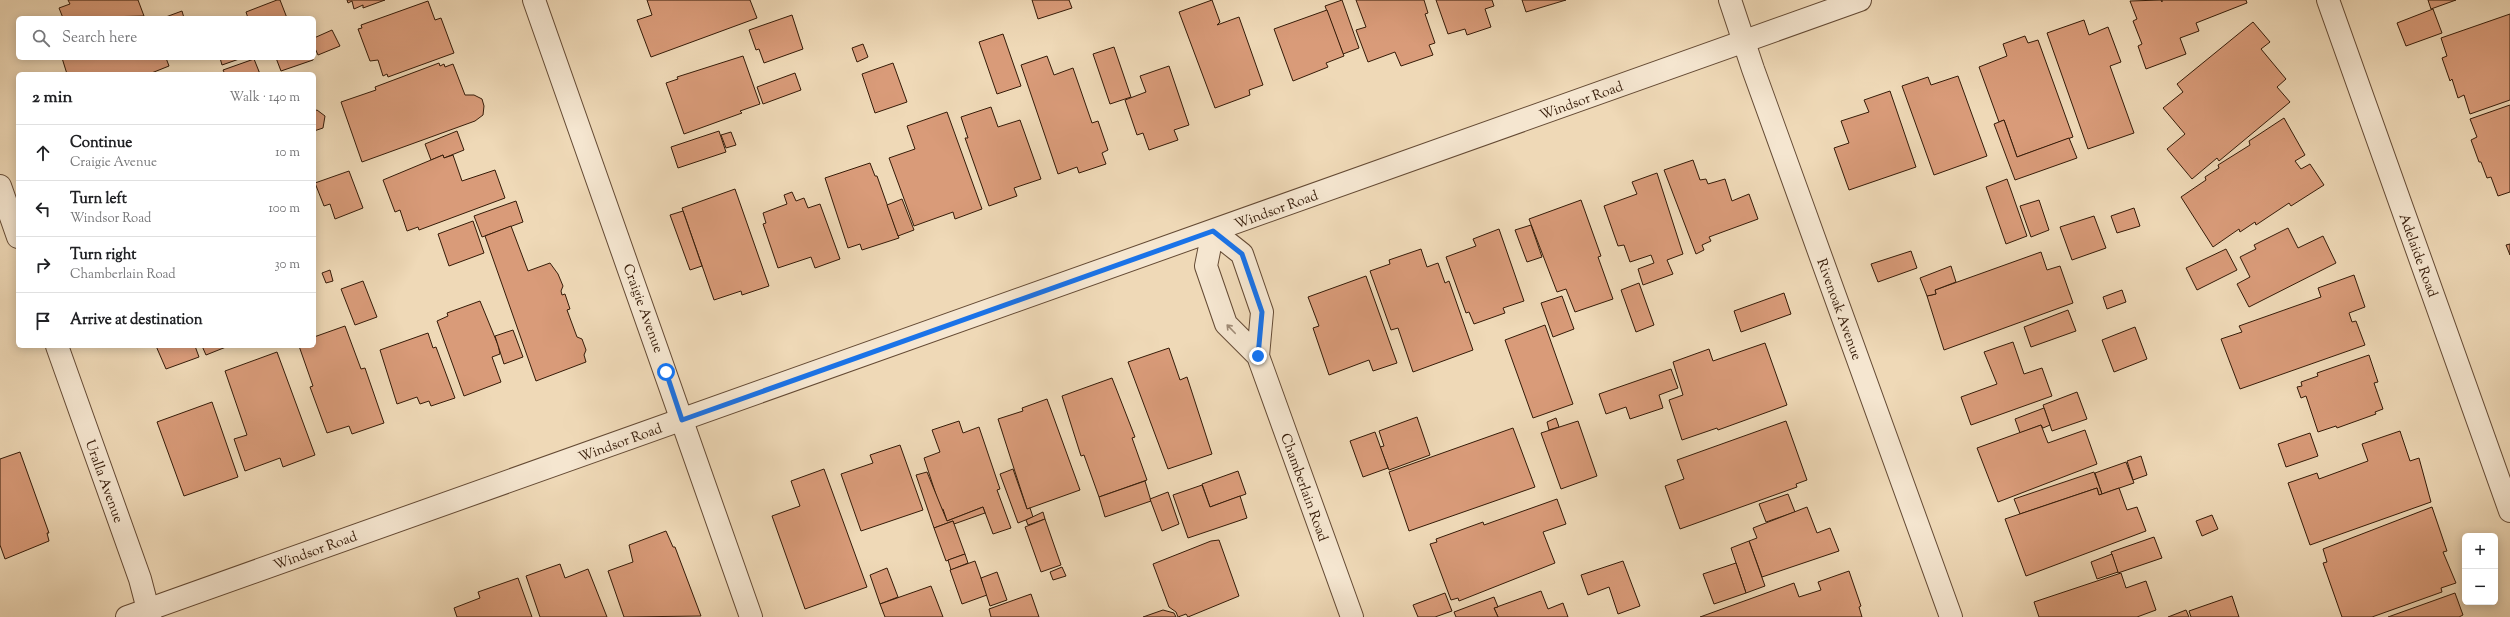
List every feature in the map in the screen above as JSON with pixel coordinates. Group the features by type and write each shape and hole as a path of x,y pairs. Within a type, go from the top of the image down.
{"street":[{"name":"Craigie Avenue","path":"534,0 751,617"},
{"name":"Rivenoak Avenue","path":"1730,0 1951,617"},
{"name":"Windsor Road","path":"126,617 149,613 682,420 1860,0"},
{"name":"Adelaide Road","path":"2328,0 2510,511"},
{"path":"0,186 16,231"},
{"name":"Chamberlain Road","path":"1258,356 1226,324 1206,266 1213,231 1242,254 1262,312 1258,356 1352,617"},
{"name":"Uralla Avenue","path":"58,348 140,579 149,613"}],"building":[{"path":"68,0 138,0 144,16 62,16 59,8 70,4"},
{"path":"280,0 286,16 247,16 246,12"},
{"path":"347,0 385,0 363,8 363,5 354,9 352,1 348,3"},
{"path":"647,0 750,0 757,18 651,57 637,20 652,15"},
{"path":"1032,0 1069,0 1072,8 1038,19"},
{"path":"1212,0 1220,22 1217,25 1239,17 1263,85 1249,90 1250,95 1215,108 1179,12"},
{"path":"1342,0 1359,48 1343,54 1325,6"},
{"path":"1356,0 1424,0 1428,13 1425,14 1435,43 1429,45 1433,55 1401,66 1395,52 1368,62 1356,30 1366,27"},
{"path":"1436,0 1492,0 1494,6 1485,9 1491,27 1467,35 1465,29 1448,34"},
{"path":"1522,0 1566,0 1526,12"},
{"path":"2161,0 2162,2 2162,0 2246,0 2247,3 2196,23 2199,31 2180,38 2186,54 2146,69 2138,46 2142,44 2133,21 2137,19 2130,1"},
{"path":"2428,0 2456,0 2431,9"},
{"path":"428,1 435,20 441,18 454,53 388,77 387,74 383,76 378,60 370,61 358,29 362,28 361,25"},
{"path":"2433,9 2442,33 2406,46 2397,23"},
{"path":"1327,10 1344,56 1326,63 1328,67 1293,81 1274,29"},
{"path":"182,11 183,16 168,16"},
{"path":"2510,14 2510,100 2470,114 2464,95 2458,98 2452,79 2450,81 2442,58 2447,56 2441,38"},
{"path":"792,15 803,49 764,63 759,49 756,50 749,30"},
{"path":"2084,20 2089,35 2108,27 2121,62 2110,66 2134,133 2088,149 2047,33"},
{"path":"2253,22 2270,42 2261,49 2286,79 2277,87 2290,102 2219,161 2217,158 2192,179 2167,149 2185,134 2163,108 2183,92 2177,84"},
{"path":"332,30 340,46 318,55 316,50 316,37"},
{"path":"1003,34 1021,86 997,94 979,42"},
{"path":"2025,36 2028,43 2038,40 2073,137 2017,157 2004,120 1999,122 1979,67 2007,56 2003,44"},
{"path":"863,44 868,57 857,62 852,48"},
{"path":"1114,47 1131,97 1110,104 1093,54"},
{"path":"743,56 760,104 740,111 742,113 684,134 666,83 678,79 677,77"},
{"path":"1047,56 1054,75 1073,68 1092,123 1098,121 1108,150 1102,153 1106,164 1079,173 1077,167 1058,174 1021,65"},
{"path":"63,60 167,60 169,66 154,72 66,72"},
{"path":"221,60 236,60 222,65"},
{"path":"254,60 259,72 224,72 223,70"},
{"path":"277,60 313,60 281,71"},
{"path":"439,63 440,66 444,64 445,67 453,64 465,95 474,95 482,99 484,106 483,115 475,121 362,162 341,102 376,90 375,87"},
{"path":"893,63 907,102 875,113 862,74"},
{"path":"1169,66 1189,125 1174,130 1178,140 1149,150 1143,133 1137,135 1125,100 1146,92 1140,76"},
{"path":"795,73 801,90 763,104 757,87"},
{"path":"1958,76 1987,156 1934,175 1902,86 1928,77 1931,85"},
{"path":"1890,91 1916,167 1849,190 1834,148 1849,143 1841,121 1869,112 1864,100"},
{"path":"2510,105 2510,192 2498,196 2491,177 2487,178 2481,162 2479,162 2471,140 2477,137 2470,119"},
{"path":"991,107 998,127 1020,120 1041,179 1014,188 1017,196 989,206 965,138 968,138 961,117"},
{"path":"316,110 325,116 323,128 316,130"},
{"path":"947,112 982,209 955,219 953,212 914,226 889,158 915,149 907,126"},
{"path":"2284,118 2305,155 2295,161 2301,169 2310,164 2324,185 2291,206 2289,203 2256,225 2255,222 2240,232 2239,229 2213,247 2181,197 2206,180 2205,177 2219,168 2218,165 2250,145 2249,141"},
{"path":"2004,120 2017,157 2069,138 2077,158 2015,180 1994,124"},
{"path":"457,131 464,150 444,158 443,155 431,160 425,144"},
{"path":"719,131 726,152 678,168 671,147"},
{"path":"731,132 736,145 726,148 721,135"},
{"path":"443,155 444,158 453,155 462,181 495,170 505,198 419,230 418,227 407,231 400,210 395,212 383,180"},
{"path":"1693,160 1700,180 1706,179 1708,184 1725,179 1732,201 1749,194 1758,219 1709,237 1711,241 1702,245 1704,250 1696,254 1664,170"},
{"path":"870,163 875,176 877,176 899,238 862,250 860,244 848,248 825,178"},
{"path":"349,171 363,208 335,219 330,204 324,206 316,183"},
{"path":"1657,173 1683,254 1667,260 1673,274 1643,285 1638,269 1654,263 1651,255 1630,262 1624,245 1618,246 1604,206 1637,194 1632,182"},
{"path":"2007,179 2027,236 2006,244 1986,187"},
{"path":"735,189 769,286 742,295 741,291 714,300 682,208"},
{"path":"792,192 796,201 804,198 808,208 820,204 840,259 815,268 811,257 778,268 763,224 766,223 763,213 787,204 784,195"},
{"path":"902,199 914,230 898,236 887,205"},
{"path":"1581,200 1601,256 1598,257 1613,299 1575,312 1566,289 1557,292 1529,219"},
{"path":"2039,200 2049,230 2031,237 2020,206"},
{"path":"516,201 523,222 482,237 474,216"},
{"path":"2134,208 2140,226 2117,233 2111,216"},
{"path":"683,211 702,266 690,270 670,215"},
{"path":"2094,216 2106,248 2072,260 2060,227"},
{"path":"473,221 484,253 449,266 438,234"},
{"path":"1531,225 1542,257 1527,262 1515,230"},
{"path":"511,226 528,271 550,263 558,274 563,286 561,291 562,295 565,294 570,309 567,310 577,337 582,339 586,350 584,355 586,362 536,381 485,236"},
{"path":"2288,228 2298,248 2323,236 2336,263 2249,307 2237,284 2250,277 2240,257 2256,249 2254,245"},
{"path":"1499,229 1524,301 1503,308 1505,313 1474,324 1469,312 1466,313 1446,257 1476,246 1473,239"},
{"path":"2510,244 2510,255 2506,245"},
{"path":"1421,249 1427,267 1438,263 1445,283 1449,281 1473,350 1413,372 1398,328 1391,330 1370,271 1390,264 1389,260"},
{"path":"2226,249 2237,270 2197,290 2186,268"},
{"path":"1911,251 1917,268 1878,282 1871,264"},
{"path":"2041,252 2047,270 2060,266 2073,303 1944,350 1927,296 1936,294 1935,290"},
{"path":"1951,266 1956,282 1935,290 1936,294 1927,296 1920,278"},
{"path":"330,270 333,281 326,283 322,273"},
{"path":"2354,275 2365,307 2349,313 2352,322 2356,321 2365,345 2240,389 2221,339 2242,332 2239,326 2321,297 2318,288"},
{"path":"1366,276 1397,363 1373,371 1369,360 1329,375 1313,328 1319,326 1308,297"},
{"path":"363,281 377,317 355,325 341,289"},
{"path":"1639,283 1654,325 1636,332 1621,290"},
{"path":"2122,290 2126,302 2107,309 2103,297"},
{"path":"1784,293 1791,314 1741,332 1734,311"},
{"path":"1562,296 1574,329 1553,337 1541,303"},
{"path":"480,301 498,345 500,354 492,357 501,382 464,396 437,321 448,316 447,313"},
{"path":"2068,310 2076,331 2031,347 2024,327"},
{"path":"1545,325 1573,404 1533,418 1505,340"},
{"path":"345,326 361,369 365,368 384,423 352,434 349,426 327,433 310,387 313,386 300,348 316,348 316,336"},
{"path":"2135,327 2147,359 2114,372 2102,340"},
{"path":"513,330 523,357 504,364 495,336"},
{"path":"428,333 433,348 436,347 455,398 431,406 429,401 420,404 417,397 397,404 380,350"},
{"path":"2013,342 2024,374 2042,368 2052,396 1971,425 1961,397 1997,384 1984,352"},
{"path":"1765,343 1787,405 1718,430 1717,428 1682,440 1669,400 1683,395 1673,362 1709,349 1713,361"},
{"path":"157,348 196,348 199,357 166,369"},
{"path":"203,348 224,348 206,355"},
{"path":"1169,348 1180,380 1187,377 1212,454 1168,469 1128,362"},
{"path":"277,352 315,455 283,467 280,458 245,471 234,439 247,435 225,371"},
{"path":"2369,355 2378,382 2374,383 2383,409 2375,412 2376,414 2337,428 2336,426 2318,432 2306,396 2301,398 2297,387 2302,386 2301,382 2318,376 2317,373"},
{"path":"1671,369 1678,388 1659,395 1663,408 1630,419 1626,407 1606,414 1599,394"},
{"path":"1112,378 1135,437 1132,438 1147,480 1099,497 1084,455 1081,456 1062,396"},
{"path":"2077,392 2087,419 2052,431 2043,405"},
{"path":"1047,399 1080,490 1027,509 998,419 1023,411 1022,408"},
{"path":"212,402 238,477 184,496 157,422"},
{"path":"2044,408 2050,425 2043,428 2041,425 2020,433 2015,419"},
{"path":"1417,417 1430,455 1389,470 1380,447 1384,446 1379,431"},
{"path":"1556,418 1559,427 1549,430 1547,422"},
{"path":"959,421 963,433 979,427 1000,489 997,490 1011,528 993,534 983,507 947,521 943,509 941,510 924,458 940,452 932,430"},
{"path":"1578,421 1597,476 1561,489 1541,433"},
{"path":"1786,421 1807,480 1796,484 1797,487 1680,529 1665,486 1684,479 1677,460"},
{"path":"2041,425 2048,443 2085,430 2097,464 1998,502 1977,448"},
{"path":"1513,428 1535,487 1409,531 1389,472"},
{"path":"2400,431 2410,461 2419,458 2431,502 2310,545 2288,483 2317,473 2319,479 2368,461 2362,444"},
{"path":"1375,432 1388,468 1363,477 1350,441"},
{"path":"2310,433 2318,456 2286,467 2278,444"},
{"path":"900,445 923,510 861,531 841,474 873,463 870,455"},
{"path":"20,452 49,533 47,533 49,541 5,559 0,545 0,459"},
{"path":"2141,456 2147,475 2133,480 2127,461"},
{"path":"2126,462 2134,483 2102,494 2095,473"},
{"path":"824,469 867,587 805,609 772,516 800,506 791,481"},
{"path":"1013,469 1027,509 1030,508 1033,517 1018,523 1000,474"},
{"path":"1238,471 1246,494 1210,507 1202,484"},
{"path":"927,472 947,521 983,507 985,513 954,524 953,521 934,528 916,475"},
{"path":"2094,472 2102,494 2099,495 2097,488 2020,514 2014,499"},
{"path":"1145,481 1151,501 1105,517 1099,497"},
{"path":"1202,485 1210,507 1240,496 1247,518 1188,538 1173,495"},
{"path":"2097,488 2099,495 2119,488 2127,510 2137,507 2146,531 2026,576 2005,519"},
{"path":"1168,492 1179,524 1162,531 1150,499"},
{"path":"1788,494 1795,512 1766,522 1759,504"},
{"path":"1557,499 1566,524 1543,532 1555,563 1459,601 1458,598 1451,600 1430,544 1437,542 1436,539 1483,522 1484,525"},
{"path":"1807,507 1817,533 1830,528 1839,551 1762,577 1749,541 1757,538 1753,528"},
{"path":"2432,507 2447,551 2443,552 2456,583 2441,588 2442,592 2372,617 2342,617 2323,563 2327,562 2323,549"},
{"path":"1043,512 1045,519 1028,525 1026,520"},
{"path":"2212,515 2218,529 2202,536 2196,521"},
{"path":"1045,519 1061,565 1041,572 1025,527"},
{"path":"953,521 965,554 946,561 934,528"},
{"path":"666,531 673,547 675,547 701,616 624,617 608,571 633,562 629,545"},
{"path":"2154,537 2162,558 2118,573 2111,552"},
{"path":"1219,540 1239,596 1188,617 1186,614 1178,617 1176,612 1169,607 1153,564 1211,541"},
{"path":"1749,541 1765,586 1746,593 1731,548"},
{"path":"965,554 968,563 951,570 948,560"},
{"path":"2112,554 2118,572 2097,579 2091,562"},
{"path":"975,561 987,595 962,604 950,570"},
{"path":"1623,561 1640,606 1618,614 1609,587 1588,595 1581,575"},
{"path":"1736,563 1746,593 1714,604 1703,574"},
{"path":"560,564 565,578 588,569 607,617 540,617 526,576"},
{"path":"1062,567 1066,576 1053,580 1050,572"},
{"path":"887,568 898,597 880,604 870,575"},
{"path":"1849,571 1861,606 1859,607 1862,617 1700,617 1794,583 1799,597 1821,590 1818,582"},
{"path":"997,572 1007,600 990,606 981,578"},
{"path":"2121,573 2126,588 2146,581 2156,610 2137,617 2039,617 2034,602"},
{"path":"518,578 532,617 457,617 454,608 480,598 478,592"},
{"path":"931,586 943,617 885,617 880,604"},
{"path":"1541,591 1548,609 1563,603 1568,617 1498,617 1494,608"},
{"path":"1445,593 1452,611 1435,617 1418,617 1413,605"},
{"path":"2455,593 2463,615 2459,617 2388,617"},
{"path":"1031,594 1039,617 991,617 989,609"},
{"path":"2232,596 2239,617 2191,617 2189,611"},
{"path":"1494,597 1498,607 1494,608 1498,617 1456,617 1454,612"},
{"path":"1163,610 1174,613 1176,617 1143,617"},
{"path":"2186,610 2189,617 2168,617"}],"route":[{"path":"666,372 682,420 1213,231 1242,254 1262,312 1258,356"}]}
